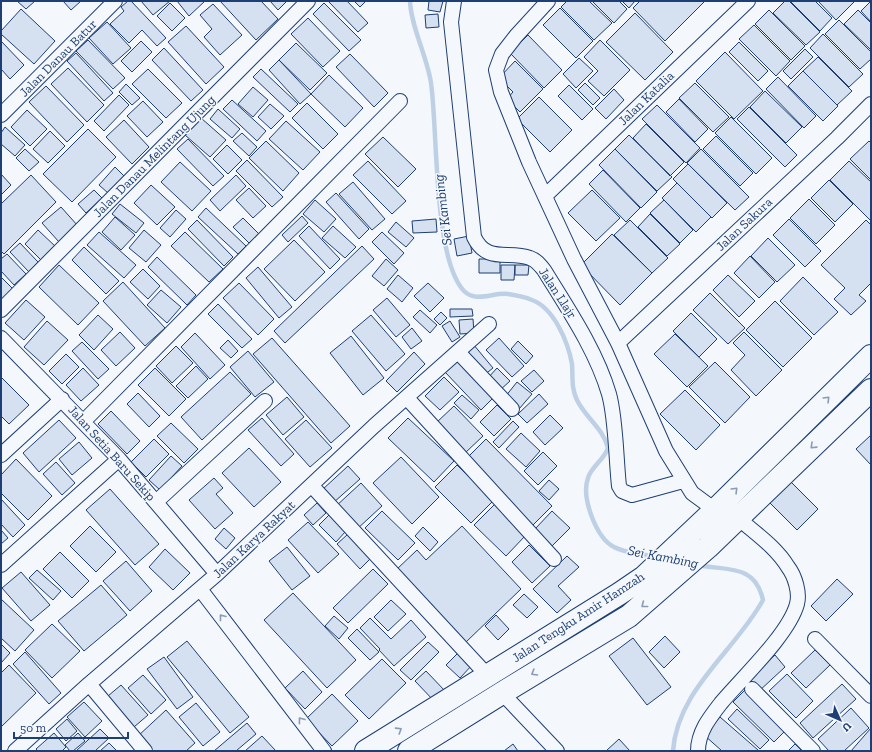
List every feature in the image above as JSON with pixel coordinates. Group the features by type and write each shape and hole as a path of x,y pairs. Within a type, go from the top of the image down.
{"main road":[{"name":"Jalan Tengku Amir Hamzah","path":"366,751 624,591 654,567 715,510 871,356"},
{"name":"Jalan Tengku Amir Hamzah","path":"409,751 502,692 629,616 708,547 871,390"}],"street":[{"name":"Jalan Danau Batur","path":"1,115 116,1"},
{"name":"Jalan Danau Melintang Ujung","path":"1,310 308,1"},
{"name":"Jalan Llajr","path":"454,1 451,22 474,237 483,250 492,254 529,258 537,262 544,270 577,324 601,373 610,396 619,486 622,491 632,495 683,480"},
{"path":"548,1 516,36 502,54 496,70 501,92 529,162 574,259 618,344 666,451 692,493 715,510"},
{"name":"Jalan Katalia","path":"545,196 748,1"},
{"path":"84,422 400,101"},
{"name":"Jalan Sakura","path":"618,344 837,138 871,104"},
{"name":"Jalan Karya Rakyat","path":"15,751 89,684 218,574 374,426 489,324"},
{"name":"Jalan Setia Baru Sekip","path":"1,338 119,459 218,574"},
{"path":"458,352 512,409"},
{"path":"407,398 554,559"},
{"path":"1,455 62,399"},
{"path":"156,502 265,401"},
{"path":"1,565 119,459"},
{"path":"312,486 487,675"},
{"path":"698,751 698,745 703,730 710,716 764,655 787,624 797,604 797,588 789,567 775,551 738,518"},
{"path":"200,589 324,751"},
{"path":"815,639 871,696"},
{"path":"89,684 145,751"},
{"path":"752,689 813,751"},
{"path":"502,692 557,751"}],"building":[{"path":"17,1 35,1 26,9"},
{"path":"63,1 81,1 71,10"},
{"path":"128,1 131,1 166,38 157,46 142,30 129,43 110,24 124,11 121,7"},
{"path":"141,1 170,1 153,15"},
{"path":"177,1 205,1 189,16"},
{"path":"220,1 261,1 278,19 256,40"},
{"path":"270,1 287,1 278,10"},
{"path":"328,1 347,1 368,23 358,32"},
{"path":"354,1 366,1 360,7"},
{"path":"429,1 443,1 440,12 428,10"},
{"path":"567,1 589,1 612,23 594,40 561,7"},
{"path":"592,1 619,1 627,9 614,23"},
{"path":"622,1 635,1 629,8"},
{"path":"640,1 705,1 665,41 633,8"},
{"path":"785,1 789,1 820,32 806,45 773,13"},
{"path":"790,1 815,1 832,18 820,31"},
{"path":"818,1 855,1 836,20"},
{"path":"871,1 871,22 861,11"},
{"path":"170,3 185,18 172,31 157,16"},
{"path":"324,3 361,40 349,51 313,14"},
{"path":"213,4 242,35 220,55 204,37 212,29 200,15"},
{"path":"560,8 593,41 576,58 543,25"},
{"path":"21,9 55,41 34,64 1,34 1,31"},
{"path":"769,10 805,46 791,60 755,24"},
{"path":"858,10 871,23 871,50 844,24"},
{"path":"635,13 673,52 645,80 606,42"},
{"path":"438,14 439,27 426,28 425,15"},
{"path":"308,18 340,51 323,67 291,34"},
{"path":"839,20 871,52 871,59 860,69 825,34"},
{"path":"107,22 131,48 113,64 89,38"},
{"path":"754,25 790,61 776,76 739,39"},
{"path":"186,26 224,67 206,84 168,42"},
{"path":"823,34 863,74 849,87 810,48"},
{"path":"528,35 562,70 544,88 510,53"},
{"path":"88,40 125,78 113,89 76,51"},
{"path":"600,40 630,70 604,96 588,81 598,71 584,57"},
{"path":"1,41 24,65 10,79 1,69"},
{"path":"141,41 152,52 132,72 121,61"},
{"path":"739,42 768,71 758,81 729,52"},
{"path":"296,43 327,73 310,90 279,60"},
{"path":"164,48 203,90 191,101 152,60"},
{"path":"805,49 813,57 791,79 783,71"},
{"path":"725,52 763,91 734,119 696,81"},
{"path":"76,53 113,93 104,101 67,61"},
{"path":"350,54 388,93 374,107 336,67"},
{"path":"818,57 852,91 837,105 803,71"},
{"path":"579,58 593,71 576,88 563,74"},
{"path":"279,60 311,94 300,104 269,70"},
{"path":"515,61 543,89 520,112 507,99 513,92 499,78"},
{"path":"68,68 104,105 87,122 51,84"},
{"path":"148,69 182,103 166,118 132,84"},
{"path":"261,69 298,104 290,112 253,77"},
{"path":"803,71 838,106 823,121 788,86"},
{"path":"329,75 363,108 345,127 311,94"},
{"path":"778,77 816,116 804,128 766,89"},
{"path":"585,83 600,98 593,105 578,90"},
{"path":"695,83 729,117 713,132 679,98"},
{"path":"126,84 140,98 132,105 119,92"},
{"path":"569,85 593,109 582,120 558,96"},
{"path":"46,86 84,125 67,142 29,102"},
{"path":"253,87 268,100 253,117 238,104"},
{"path":"614,89 624,100 606,119 595,108"},
{"path":"765,91 802,127 786,143 750,107"},
{"path":"119,95 129,105 104,131 94,121"},
{"path":"539,97 572,130 550,152 517,119"},
{"path":"679,99 708,129 695,142 666,112"},
{"path":"232,100 266,131 257,141 223,109"},
{"path":"143,101 163,122 147,137 127,116"},
{"path":"307,103 338,134 323,149 292,118"},
{"path":"270,104 284,116 271,129 258,117"},
{"path":"657,105 700,148 686,163 642,119"},
{"path":"749,107 797,155 785,167 737,119"},
{"path":"218,109 240,129 232,138 210,119"},
{"path":"27,110 47,129 30,146 11,127"},
{"path":"731,117 772,158 756,174 715,133"},
{"path":"201,118 226,140 210,157 185,135"},
{"path":"124,120 149,147 132,164 106,137"},
{"path":"286,121 320,152 303,170 269,139"},
{"path":"646,124 684,162 670,176 633,138"},
{"path":"5,127 25,145 15,156 1,144 1,133"},
{"path":"88,129 116,157 72,202 43,174"},
{"path":"50,131 65,146 48,163 33,149"},
{"path":"242,133 257,147 249,156 233,141"},
{"path":"629,135 672,177 657,191 615,149"},
{"path":"716,136 753,173 740,186 703,149"},
{"path":"383,137 416,169 398,187 365,154"},
{"path":"188,139 224,176 213,186 177,149"},
{"path":"266,141 299,173 283,191 249,158"},
{"path":"869,141 871,143 871,180 850,159"},
{"path":"227,145 242,160 228,174 213,159"},
{"path":"25,149 39,162 29,171 16,158"},
{"path":"615,149 657,192 641,208 599,165"},
{"path":"701,149 749,197 735,210 687,163"},
{"path":"247,160 283,197 272,207 236,171"},
{"path":"368,161 406,201 392,214 353,175"},
{"path":"849,161 871,182 871,221 830,180"},
{"path":"180,162 211,191 192,211 161,182"},
{"path":"688,164 727,203 712,218 673,179"},
{"path":"115,167 124,176 108,193 99,185"},
{"path":"603,170 640,208 626,222 589,184"},
{"path":"1,174 11,185 1,195"},
{"path":"31,175 56,202 4,254 1,251 1,204"},
{"path":"236,175 246,186 220,211 210,200"},
{"path":"829,180 853,204 835,222 811,198"},
{"path":"353,182 385,219 372,230 339,194"},
{"path":"677,183 711,217 696,232 662,198"},
{"path":"151,185 175,207 157,225 134,203"},
{"path":"249,188 266,206 253,218 236,200"},
{"path":"94,190 102,198 86,213 78,204"},
{"path":"592,190 620,218 596,241 568,213"},
{"path":"336,193 369,229 359,239 326,202"},
{"path":"809,199 835,225 816,244 790,218"},
{"path":"315,200 336,219 324,232 303,214"},
{"path":"664,200 693,230 680,243 650,213"},
{"path":"120,204 144,223 136,233 112,214"},
{"path":"61,207 78,226 59,242 42,223"},
{"path":"206,208 246,246 238,254 198,217"},
{"path":"176,210 186,219 170,237 160,228"},
{"path":"650,214 680,244 667,256 638,227"},
{"path":"302,216 308,223 288,242 282,235"},
{"path":"115,217 135,235 121,250 102,232"},
{"path":"243,218 259,234 249,243 233,227"},
{"path":"436,219 437,232 413,233 412,221"},
{"path":"789,219 821,251 805,267 773,235"},
{"path":"197,220 233,257 224,266 188,229"},
{"path":"630,220 668,258 652,273 614,235"},
{"path":"866,220 871,225 871,283 859,295 866,301 851,315 834,299 845,288 821,265"},
{"path":"396,222 414,238 406,247 388,232"},
{"path":"309,226 340,259 330,269 299,236"},
{"path":"333,226 356,247 345,258 322,238"},
{"path":"38,230 56,247 42,261 25,244"},
{"path":"144,230 161,245 146,262 129,248"},
{"path":"99,232 136,265 124,278 87,245"},
{"path":"185,232 223,269 209,282 171,246"},
{"path":"382,232 404,253 394,264 372,242"},
{"path":"612,234 652,273 620,305 581,265"},
{"path":"469,236 472,253 457,256 454,239"},
{"path":"768,238 795,265 777,282 751,256"},
{"path":"294,240 325,272 295,301 264,269"},
{"path":"20,243 38,262 29,272 10,252"},
{"path":"362,246 374,259 285,343 274,331"},
{"path":"84,247 119,281 106,294 72,260"},
{"path":"7,254 26,274 14,285 1,271 1,259"},
{"path":"750,256 775,282 759,298 734,273"},
{"path":"157,257 196,295 187,305 148,267"},
{"path":"386,259 398,270 384,286 372,276"},
{"path":"479,259 500,259 500,273 479,273"},
{"path":"59,265 99,303 78,325 39,287"},
{"path":"501,265 515,265 514,280 501,280"},
{"path":"515,265 529,265 528,275 515,275"},
{"path":"258,267 292,307 279,318 246,278"},
{"path":"143,269 160,286 148,299 130,282"},
{"path":"398,275 413,288 402,302 387,289"},
{"path":"728,275 755,301 739,317 713,290"},
{"path":"1,277 13,289 2,299 1,297"},
{"path":"803,277 838,312 814,335 780,301"},
{"path":"123,282 165,328 145,346 103,301"},
{"path":"239,283 274,319 258,335 223,298"},
{"path":"428,283 444,298 430,312 414,296"},
{"path":"161,290 181,307 167,323 147,305"},
{"path":"710,293 745,328 728,344 693,310"},
{"path":"387,298 410,325 396,337 373,310"},
{"path":"26,300 45,317 24,340 5,323"},
{"path":"775,301 812,338 783,367 746,330"},
{"path":"218,304 252,339 242,348 208,314"},
{"path":"450,309 472,309 473,316 450,317"},
{"path":"420,310 437,325 430,333 413,317"},
{"path":"441,312 447,318 440,325 434,319"},
{"path":"691,313 717,339 699,357 673,331"},
{"path":"98,315 113,329 94,350 79,335"},
{"path":"371,315 405,354 386,371 352,331"},
{"path":"473,319 474,333 460,334 459,320"},
{"path":"47,321 68,340 44,365 24,347"},
{"path":"450,321 460,337 452,342 442,326"},
{"path":"412,328 422,341 411,349 402,337"},
{"path":"120,332 135,348 116,366 101,350"},
{"path":"744,332 782,370 756,396 731,370 745,355 733,343"},
{"path":"195,333 225,365 210,379 181,347"},
{"path":"675,334 708,366 687,387 654,354"},
{"path":"351,336 384,378 363,395 330,353"},
{"path":"272,338 350,426 331,443 253,354"},
{"path":"499,338 524,366 512,377 486,350"},
{"path":"228,340 238,351 231,358 220,348"},
{"path":"518,341 533,356 526,364 511,349"},
{"path":"82,342 109,369 98,379 72,351"},
{"path":"473,344 493,368 483,376 463,352"},
{"path":"176,346 193,363 172,383 156,366"},
{"path":"248,351 274,382 255,397 230,367"},
{"path":"414,352 425,364 397,392 386,381"},
{"path":"66,354 79,367 62,384 49,371"},
{"path":"458,358 495,396 481,410 445,372"},
{"path":"715,362 750,397 725,423 689,387"},
{"path":"196,366 208,379 188,398 176,386"},
{"path":"83,368 99,385 81,401 66,385"},
{"path":"155,368 186,399 169,416 138,385"},
{"path":"497,368 510,381 499,391 487,379"},
{"path":"534,370 544,381 532,392 521,381"},
{"path":"230,372 251,394 202,440 181,417"},
{"path":"1,377 29,405 9,424 1,416"},
{"path":"444,377 459,392 440,410 425,396"},
{"path":"517,382 532,394 519,409 505,397"},
{"path":"685,390 720,425 696,450 660,414"},
{"path":"138,393 160,416 149,427 127,404"},
{"path":"539,394 548,404 527,423 518,414"},
{"path":"462,395 479,410 471,419 454,403"},
{"path":"287,397 304,417 283,435 266,415"},
{"path":"497,405 511,419 494,436 480,422"},
{"path":"454,406 483,436 465,453 436,423"},
{"path":"111,411 140,441 127,454 98,424"},
{"path":"550,415 563,428 545,445 533,432"},
{"path":"262,418 294,454 281,466 248,430"},
{"path":"408,418 454,461 434,482 388,438"},
{"path":"59,420 76,438 39,472 23,453"},
{"path":"306,420 332,448 310,467 285,439"},
{"path":"513,421 519,427 499,448 493,442"},
{"path":"171,423 198,449 184,463 157,436"},
{"path":"521,433 540,451 526,467 506,449"},
{"path":"871,435 871,465 856,449"},
{"path":"154,439 169,454 146,477 131,462"},
{"path":"486,439 552,506 532,526 466,459"},
{"path":"79,442 92,458 72,475 59,459"},
{"path":"249,448 281,482 254,507 222,473"},
{"path":"543,452 557,466 538,485 524,471"},
{"path":"171,456 182,466 160,490 149,480"},
{"path":"401,457 439,497 412,524 373,483"},
{"path":"16,459 52,496 28,520 1,493 1,475"},
{"path":"56,462 75,483 62,495 43,474"},
{"path":"457,465 493,501 471,523 435,487"},
{"path":"348,466 360,479 333,503 322,490"},
{"path":"214,478 223,488 216,494 233,513 215,529 189,500"},
{"path":"549,480 559,489 549,500 539,491"},
{"path":"791,482 818,509 797,530 770,503"},
{"path":"361,483 382,506 356,530 335,507"},
{"path":"110,489 159,544 135,565 86,510"},
{"path":"1,499 25,525 13,537 1,524"},
{"path":"317,503 326,513 313,525 304,515"},
{"path":"495,504 526,535 506,556 474,525"},
{"path":"382,511 415,543 398,560 365,528"},
{"path":"552,511 570,528 552,546 535,529"},
{"path":"330,514 346,531 336,542 319,525"},
{"path":"308,522 339,554 318,573 288,540"},
{"path":"90,526 116,552 96,572 70,546"},
{"path":"462,526 521,589 465,643 396,570 417,550 426,560"},
{"path":"423,527 438,542 430,551 415,536"},
{"path":"224,528 235,538 226,549 215,539"},
{"path":"1,530 8,538 1,544"},
{"path":"348,534 370,559 360,569 337,544"},
{"path":"529,545 550,566 532,583 512,562"},
{"path":"287,547 310,576 292,590 269,561"},
{"path":"165,549 190,573 173,590 149,567"},
{"path":"60,552 89,581 72,598 43,569"},
{"path":"567,556 579,567 558,586 571,600 557,613 533,589"},
{"path":"126,561 152,591 130,611 103,581"},
{"path":"373,569 388,584 348,623 333,608"},
{"path":"37,570 61,591 53,600 29,578"},
{"path":"21,572 50,605 31,621 2,588"},
{"path":"837,579 853,594 826,621 811,606"},
{"path":"101,585 127,615 84,651 58,621"},
{"path":"293,593 356,660 327,688 264,620"},
{"path":"524,594 538,607 527,618 513,605"},
{"path":"1,599 34,630 15,651 1,638"},
{"path":"391,600 406,614 388,631 374,617"},
{"path":"496,615 509,629 498,640 485,626"},
{"path":"334,616 348,628 339,639 325,626"},
{"path":"370,618 391,639 411,620 426,637 394,666 360,628"},
{"path":"52,624 80,651 52,678 25,650"},
{"path":"357,629 379,652 370,660 348,638"},
{"path":"665,636 680,652 664,668 649,652"},
{"path":"633,638 671,687 647,705 609,656"},
{"path":"187,641 249,717 230,733 167,657"},
{"path":"428,642 439,652 411,680 400,670"},
{"path":"1,644 10,653 1,663"},
{"path":"815,650 830,665 806,688 791,673"},
{"path":"460,651 473,664 460,678 446,665"},
{"path":"25,652 61,693 49,704 13,664"},
{"path":"775,655 785,667 758,692 747,680"},
{"path":"164,657 193,697 177,709 147,669"},
{"path":"382,659 406,683 369,719 345,695"},
{"path":"9,665 36,693 1,727 1,673"},
{"path":"303,671 322,692 305,709 285,688"},
{"path":"426,671 446,692 435,702 415,681"},
{"path":"787,674 813,701 796,718 769,691"},
{"path":"143,675 166,700 151,714 128,688"},
{"path":"842,684 856,699 813,738 800,723"},
{"path":"121,685 148,715 134,727 108,696"},
{"path":"745,690 786,730 774,742 733,702"},
{"path":"332,694 358,721 332,746 306,719"},
{"path":"84,702 102,721 85,737 67,717"},
{"path":"196,703 220,732 203,746 179,717"},
{"path":"851,708 869,728 844,751 829,751 818,739"},
{"path":"737,709 769,740 760,749 728,719"},
{"path":"166,710 195,743 186,751 151,751 138,736"},
{"path":"720,717 758,750 722,751 704,735"},
{"path":"67,719 77,731 66,741 56,729"},
{"path":"247,723 256,734 236,751 214,751"},
{"path":"871,728 871,751 851,751"},
{"path":"100,729 109,738 95,751 76,751"},
{"path":"54,733 66,747 62,751 38,751 36,749"},
{"path":"78,733 85,741 73,751 70,751 65,745"},
{"path":"262,736 276,751 245,751"},
{"path":"619,739 630,751 606,751"},
{"path":"109,743 117,751 100,751"},
{"path":"513,744 518,751 504,751"},
{"path":"795,744 802,751 788,751"}],"waterway":[{"name":"Sei Kambing","path":"410,1 413,21 431,83 438,193 447,251 454,275 464,291 469,294 480,297 503,294 523,297 540,304 553,318 559,327 570,355 575,396 580,406 602,434 608,448 604,456 592,470 586,486 588,506 596,526 601,535 614,547 629,552 656,557"},
{"name":"Sei Kambing","path":"673,751 677,729 685,709 696,690 738,637 763,600 759,588 746,574 729,569 697,565"}]}
